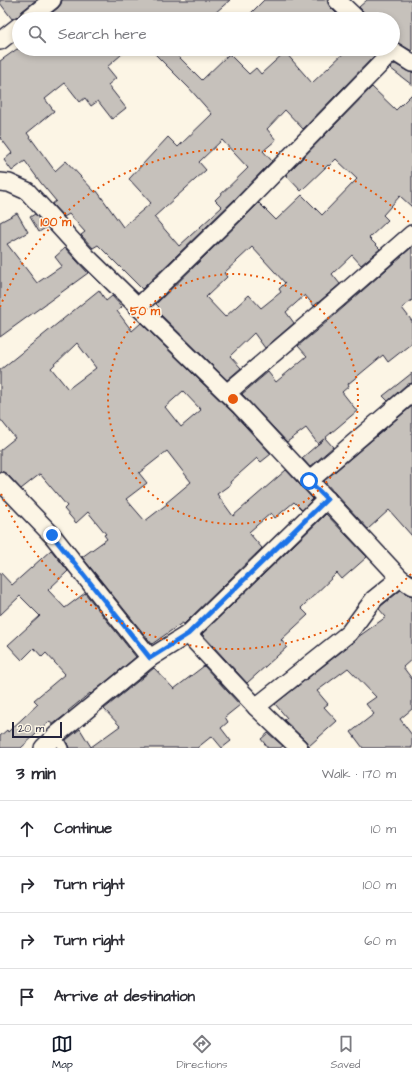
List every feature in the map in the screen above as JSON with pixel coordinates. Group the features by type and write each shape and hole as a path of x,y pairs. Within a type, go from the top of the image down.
{"street":[{"path":"37,12 52,0"},
{"path":"337,0 350,12"},
{"path":"0,41 12,32"},
{"path":"400,55 412,63"},
{"path":"138,307 242,206 386,56"},
{"path":"0,182 9,182 27,191 86,257 227,393 406,582 374,599 349,633 256,707"},
{"path":"227,393 412,234"},
{"path":"309,481 412,393"},
{"path":"0,481 52,535 150,658"},
{"path":"43,748 60,742 150,658 188,634 327,499"},
{"path":"188,634 256,707 299,748"}],"building":[{"path":"0,0 36,0 21,12 12,12 12,19 0,3"},
{"path":"62,0 230,0 216,12 53,12 61,4"},
{"path":"264,0 327,0 330,7 335,12 252,12"},
{"path":"367,0 412,0 412,51 400,44 400,12 364,12 359,7"},
{"path":"12,53 12,56 120,56 107,67 116,78 108,85 126,108 112,119 98,101 91,106 85,98 80,102 65,83 45,99 54,111 27,133 55,171 66,161 95,192 97,191 123,227 151,203 129,179 168,137 178,147 212,114 189,88 157,56 178,56 202,80 227,56 231,56 249,74 256,68 261,74 281,56 288,56 312,83 341,56 374,56 303,129 285,110 267,129 276,140 263,151 272,161 142,289 98,245 93,248 81,235 85,232 69,214 64,217 52,204 56,201 25,161 12,171 4,160 12,153 0,137 0,61","holes":["222,140 248,168 215,200 222,207 179,246 154,217 206,170 199,162"]},
{"path":"395,64 412,73 412,85 390,68"},
{"path":"372,87 396,110 412,94 412,207 400,196 383,215 388,220 369,238 380,249 361,265 352,255 332,274 340,284 314,306 305,295 286,312 294,323 265,348 254,333 230,356 241,368 227,380 156,310 159,307 156,304 259,203 276,220 302,195 322,215 357,179 336,159 301,191 286,175","holes":["252,247 285,283 279,289 281,292 261,308 249,295 225,317 206,297 227,277 224,273"]},
{"path":"17,213 28,232 7,244 37,283 62,266 55,257 65,248 88,273 0,337 0,222"},
{"path":"35,214 47,227 39,232 30,217"},
{"path":"412,247 412,300 402,308 412,321 412,343 388,362 383,355 348,384 349,386 342,392 357,411 325,438 333,447 310,467 302,458 324,439 318,444 306,428 287,442 242,394 268,372 276,382 307,356 298,346"},
{"path":"99,290 106,301 112,296 122,307 117,311 132,331 141,323 233,413 271,454 261,462 257,458 230,482 231,484 217,494 233,516 286,470 313,499 302,510 294,502 275,518 271,513 249,532 262,548 184,624 182,623 152,644 82,557 107,539 104,535 106,534 88,512 76,523 64,509 67,506 40,474 21,489 7,474 0,471 0,450 15,438 0,419 0,370","holes":["77,343 96,368 68,389 51,368","183,391 201,410 181,427 165,407","167,451 191,482 166,503 167,504 145,521 126,499 147,483 139,473"]},
{"path":"412,373 412,383 406,385 388,401 383,396"},
{"path":"412,406 412,536 389,510 368,529 324,481"},
{"path":"326,514 367,557 342,579 337,573 301,608 308,615 281,640 287,647 247,683 202,634"},
{"path":"51,550 68,571 48,590 65,608 85,593 136,657 52,725 50,721 21,748 0,748 0,736 7,730 8,732 38,704 34,700 65,674 46,653 42,657 34,648 22,660 8,645 40,616 20,596 0,615 0,572 12,585"},
{"path":"401,590 412,596 412,659 403,667 412,679 412,709 400,719 412,735 412,748 363,748 351,732 374,714 366,704 376,697 348,668 317,691 328,704 324,707 337,721 309,746 306,741 284,720 287,718 275,704 355,641 358,637 386,617 379,609"},
{"path":"204,666 240,705 225,717 228,722 221,728 231,741 222,748 212,736 197,748 69,748 66,740 80,729 91,747 120,726 104,709 154,668 174,689"},
{"path":"268,733 283,746 280,748 268,748 261,739"}],"route":[{"path":"52,535 150,658 188,634 327,499 309,481"}]}
